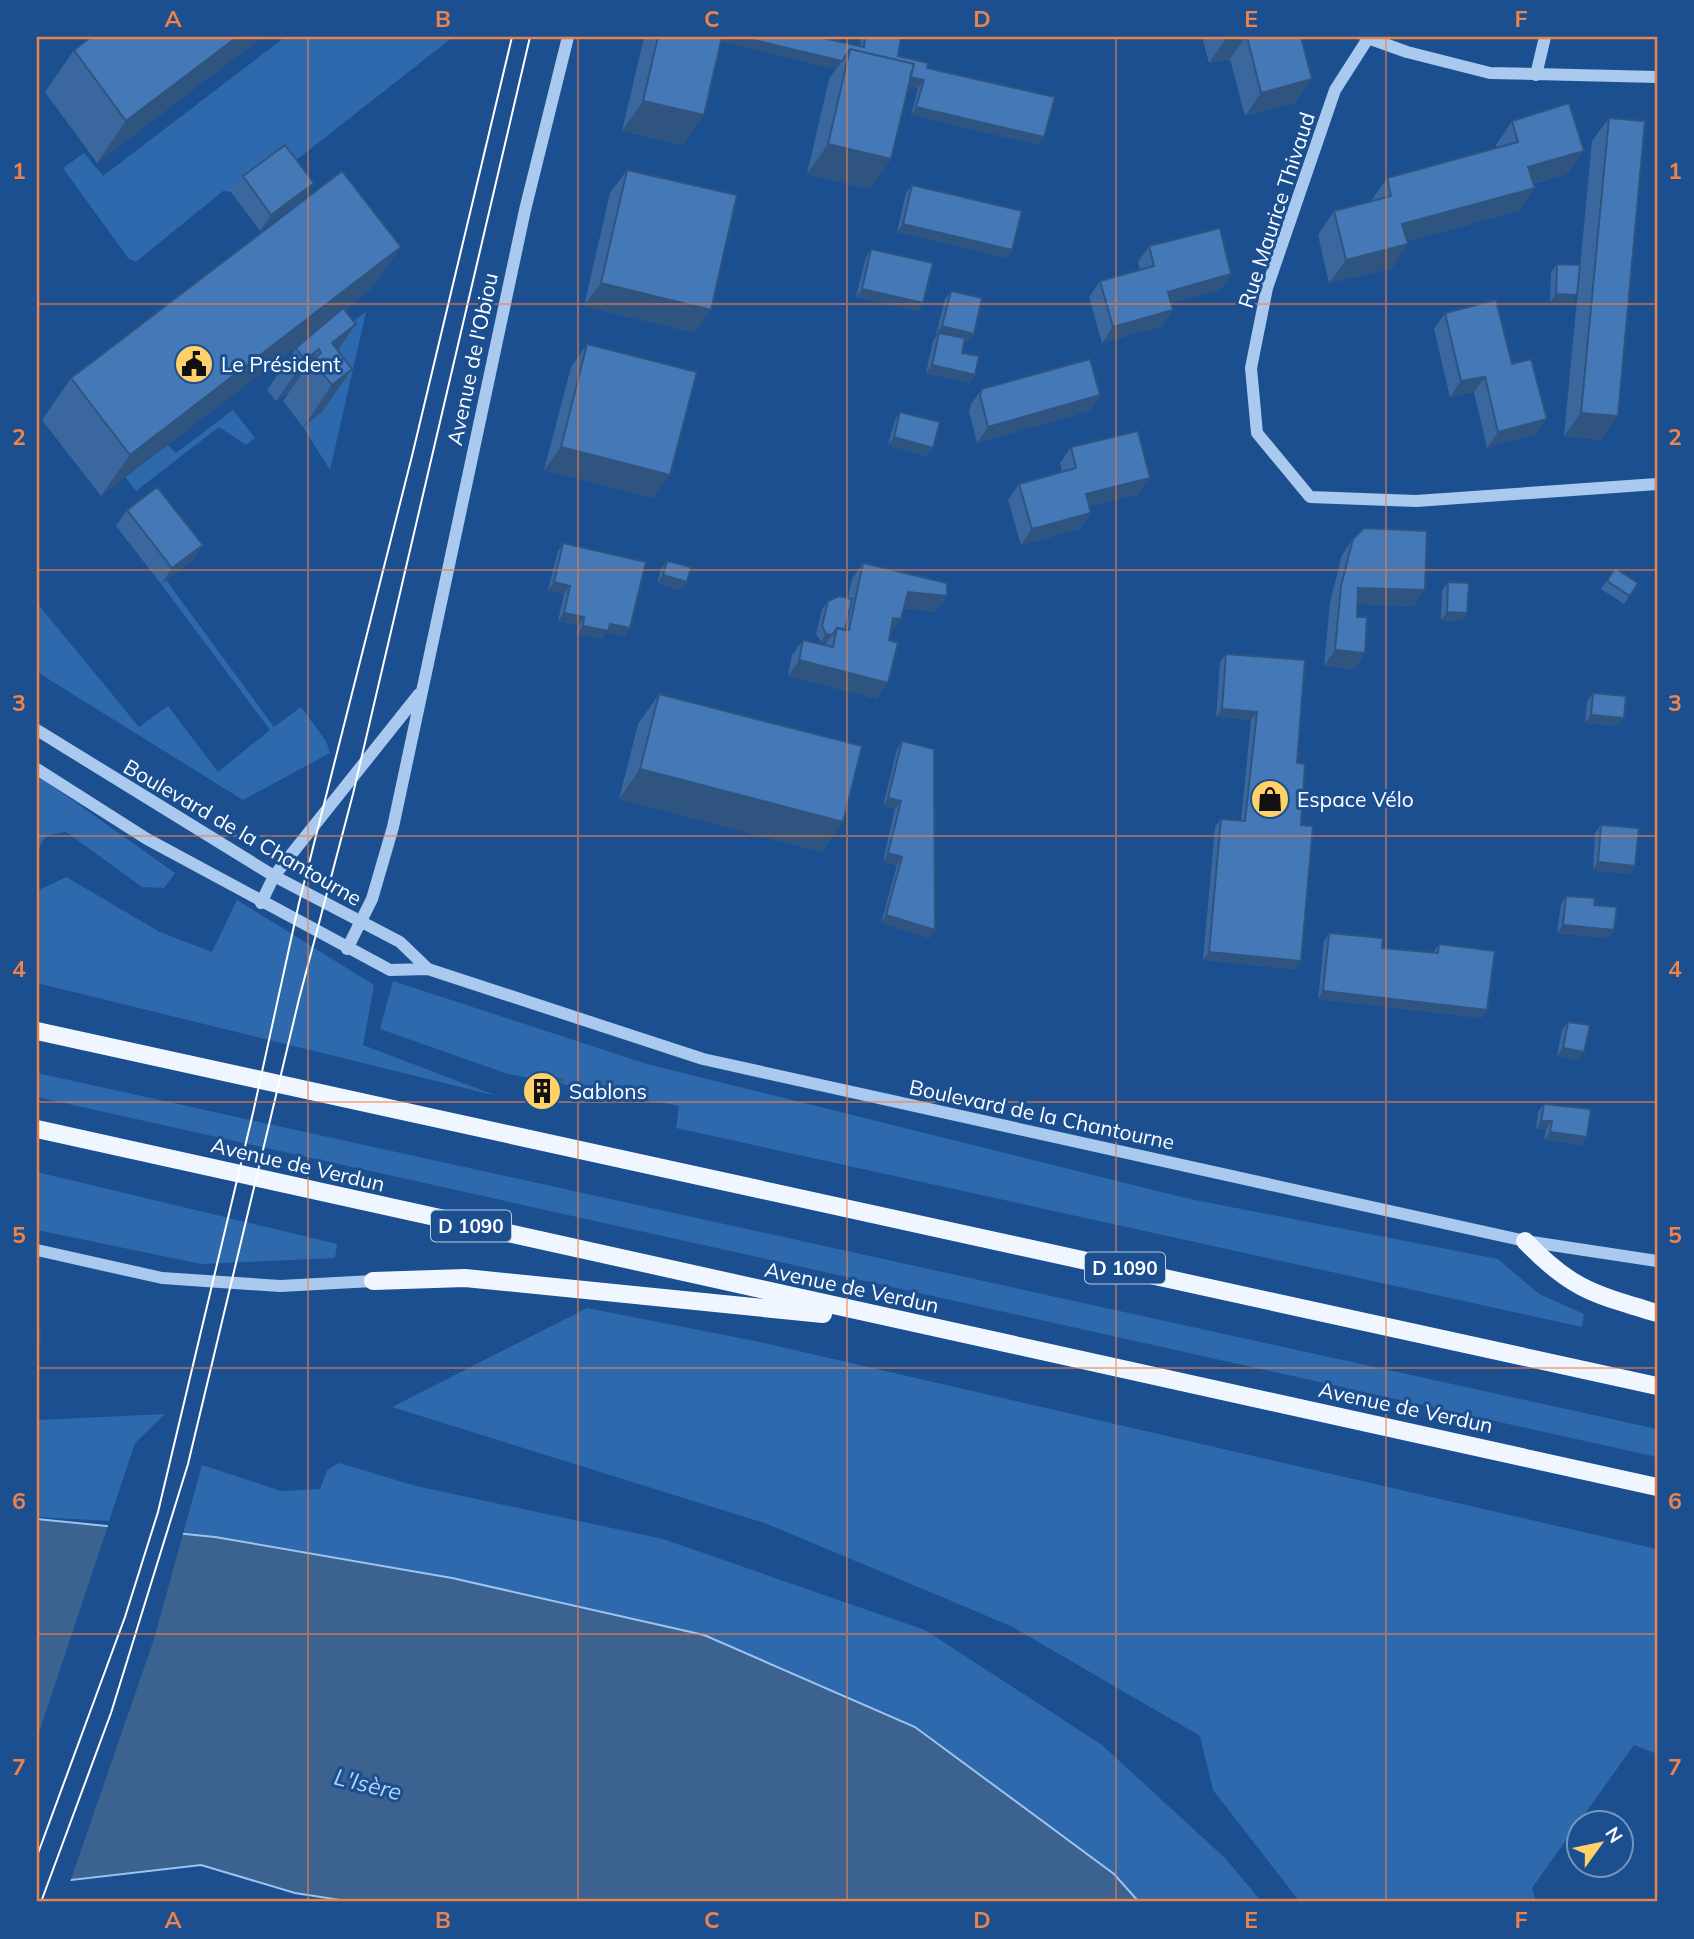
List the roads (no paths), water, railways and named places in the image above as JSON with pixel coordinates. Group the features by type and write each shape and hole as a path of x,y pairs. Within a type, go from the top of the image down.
{"main road":[{"name":"D 1090","path":"37,1031 1657,1385"},
{"name":"Avenue de Verdun","path":"37,1129 906,1323 1560,1463 1657,1487"},
{"path":"1524,1241 1553,1271 1586,1291 1657,1313"},
{"path":"373,1281 465,1278 906,1323"}],"street":[{"name":"Avenue de l'Obiou","path":"347,950 372,899 393,827 525,210 568,37"},
{"path":"1536,75 1545,37"},
{"path":"1366,38 1490,73 1657,77"},
{"name":"Rue Maurice Thivaud","path":"1366,38 1335,90 1267,288 1251,368 1257,433 1310,497 1416,502 1657,484"},
{"name":"Avenue de l'Obiou","path":"261,903 274,876 421,691"},
{"name":"Boulevard de la Chantourne","path":"37,730 274,876 400,942 428,969"},
{"name":"Boulevard de la Chantourne","path":"37,769 147,839 347,950 390,970 428,969 703,1059 1524,1241 1657,1261"},
{"path":"37,1250 162,1278 279,1286 373,1281"}],"water":[{"name":"L'Isère","path":"37,1519 215,1537 452,1578 704,1635 915,1727 1114,1874 1139,1902 353,1902 295,1893 201,1865 37,1884"}],"tram line":[{"path":"37,1856 125,1617 158,1512 253,1113 299,903 412,456 512,37"},
{"path":"41,1902 111,1713 188,1464 299,999 353,794 530,37"}],"place":[{"name":"Le Président","path":"194,364"},
{"name":"Espace Vélo","path":"1270,799"},
{"name":"Sablons","path":"542,1091"}]}
